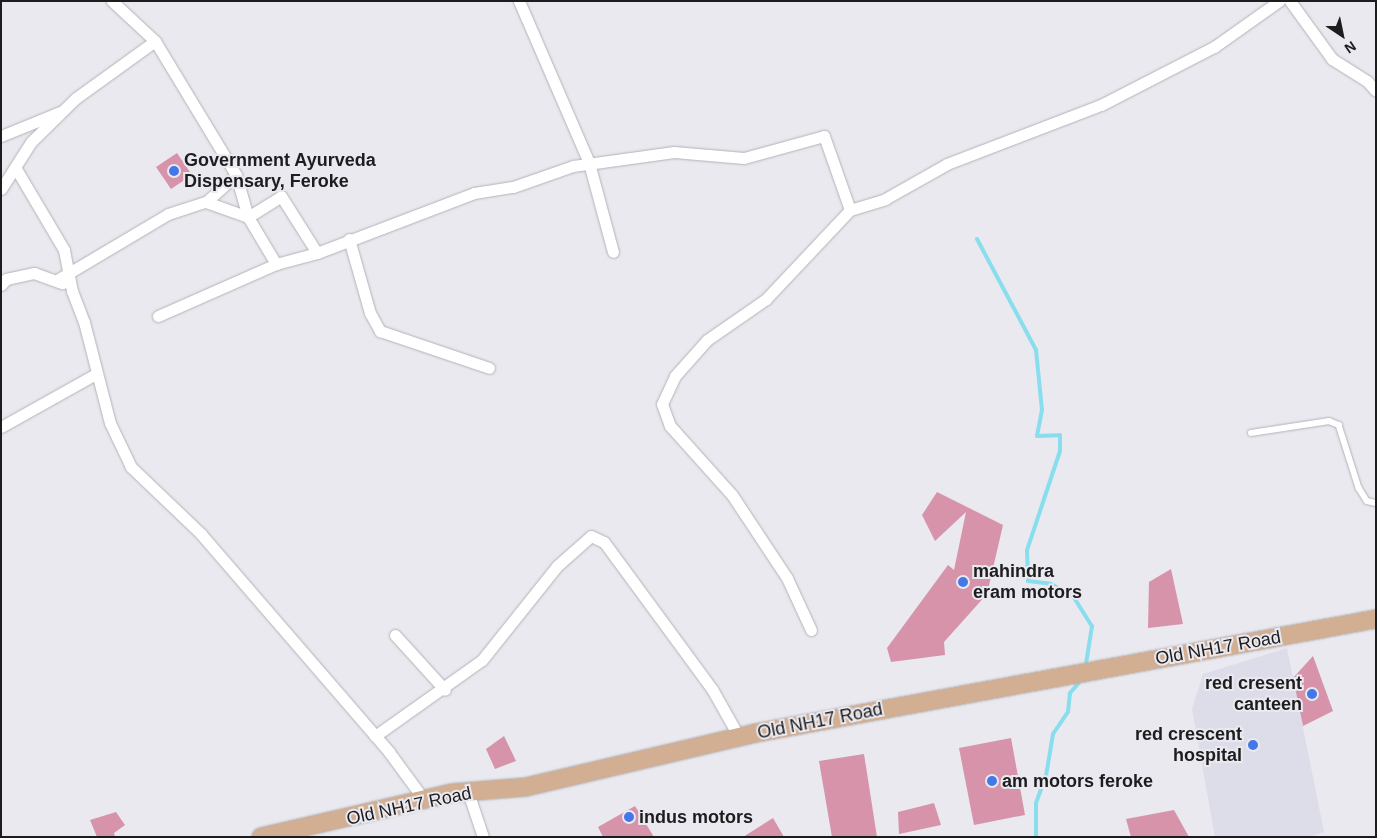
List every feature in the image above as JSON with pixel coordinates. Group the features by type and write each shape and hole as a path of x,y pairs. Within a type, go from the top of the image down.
{"main road":[{"name":"Old NH17 Road","path":"261,837 468,792 526,788 739,737 1376,619"}],"street":[{"path":"112,1 155,42 236,175 248,217 276,264"},
{"path":"519,1 589,163 613,252"},
{"path":"811,630 770,553 732,495 670,426 662,404 675,376 707,340 766,299 850,210 885,199 947,164 1101,105 1214,46 1280,1"},
{"path":"1290,1 1332,59 1367,81 1376,92"},
{"path":"1,189 31,142 63,111 155,42"},
{"path":"1,136 63,111"},
{"path":"158,316 276,264 317,252 474,193 514,187 589,163 674,152 744,158 824,136 850,210"},
{"path":"15,168 64,250 72,291 84,322 110,423 131,467 201,534 375,736 425,801"},
{"path":"57,280 69,275 168,214 206,202 236,175"},
{"path":"248,217 281,196 317,252"},
{"path":"206,202 248,217"},
{"path":"349,239 370,313 380,331 489,368"},
{"path":"1,285 6,279 34,273 57,280 72,291"},
{"path":"1,427 96,374"},
{"path":"375,736 445,690 482,660 557,566 591,536 604,542 632,580 712,689 739,737"},
{"path":"395,635 445,690"},
{"path":"468,792 482,837"}],"lane":[{"path":"1251,433 1329,420 1339,425 1359,488 1367,501 1376,503"}],"shaded area":[{"name":"red crescent hospital","path":"1287,648 1324,832 1309,837 1215,837 1192,709 1203,674"}],"building":[{"name":"Government Ayurveda Dispensary, Feroke","path":"177,153 192,175 171,189 156,167"},
{"name":"mahindra eram motors","path":"937,492 1003,525 987,594 944,642 945,655 891,662 887,648 948,565 954,570 966,512 935,541 922,515"},
{"path":"1171,569 1183,624 1148,628 1149,582"},
{"name":"red cresent canteen","path":"1313,656 1333,711 1303,726 1293,678"},
{"path":"504,736 516,761 495,769 486,749"},
{"name":"am motors feroke","path":"1011,738 1025,815 974,825 959,748"},
{"path":"864,754 877,837 832,837 819,761"},
{"path":"934,803 941,825 899,834 898,812"},
{"name":"indus motors","path":"635,806 654,837 603,837 598,827"},
{"path":"1174,810 1189,837 1131,837 1126,819"},
{"path":"116,812 125,825 114,833 115,837 97,837 90,820"},
{"path":"773,818 784,837 743,837"}],"waterway":[{"path":"977,239 1036,350 1042,410 1037,436 1060,435 1060,451 1027,550 1028,581 1051,584 1073,596 1092,626 1086,662"},
{"path":"1036,837 1036,803 1046,776 1053,734 1068,712 1070,693 1082,679"}],"place":[{"name":"Government Ayurveda Dispensary, Feroke","path":"174,171"},
{"name":"mahindra eram motors","path":"963,582"},
{"name":"red cresent canteen","path":"1312,694"},
{"name":"red crescent hospital","path":"1253,745"},
{"name":"am motors feroke","path":"992,781"},
{"name":"indus motors","path":"629,817"}]}
